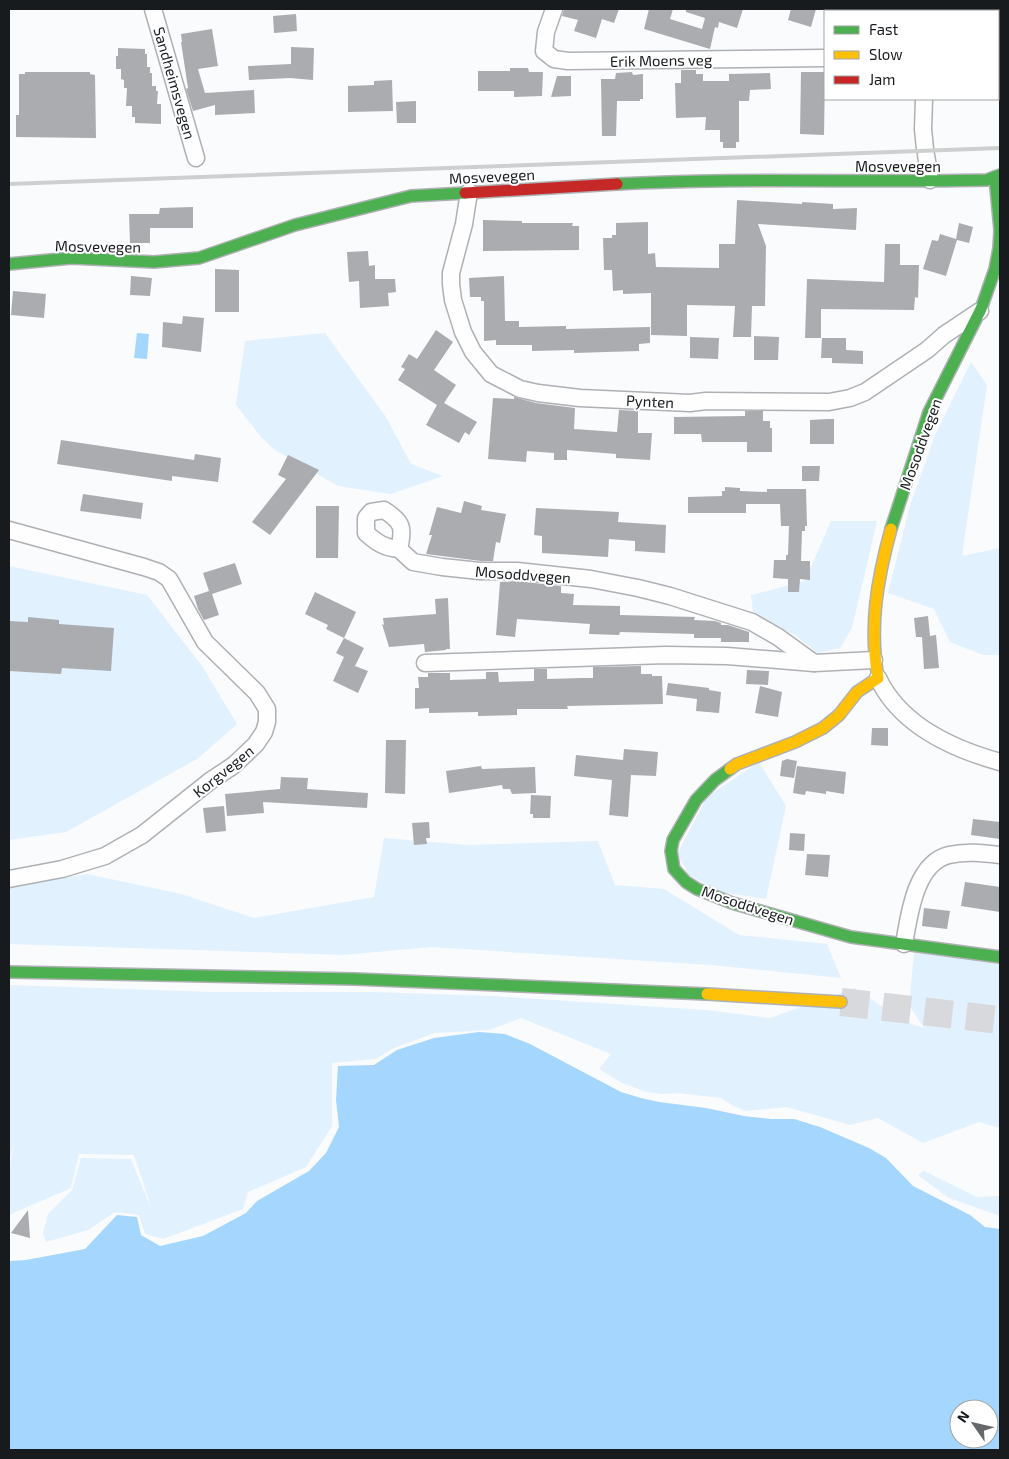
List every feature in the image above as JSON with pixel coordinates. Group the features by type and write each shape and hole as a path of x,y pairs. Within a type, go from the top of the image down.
{"main road":[{"name":"Mosvevegen","path":"9,264 71,258 154,262 199,258 295,225 411,196 672,181 930,180 994,177"},
{"name":"Mosoddvegen","path":"994,177 999,205 999,247 994,274 980,311 932,406 906,481 878,589 873,638 874,660 878,678 857,692 839,715 822,728 795,742 737,764 715,780 696,800 683,820 673,840 671,851 674,869 686,882 697,889 732,903 851,937 1000,957"},
{"path":"9,972 355,979 633,989 841,1002"}],"street":[{"name":"Sandheimsvegen","path":"154,9 196,158"},
{"name":"Erik Moens veg","path":"554,9 546,32 544,50 554,59 568,61 824,58"},
{"path":"924,100 923,130 930,180"},
{"name":"Pynten","path":"470,192 451,273 453,300 463,332 473,352 484,366 492,374 507,383 529,391 580,398 658,402 829,402 850,398 865,392 980,311"},
{"name":"Korgvegen","path":"9,530 159,572 169,579 205,642 257,693 267,709 267,722 264,732 256,744 234,765 210,781 142,835 105,856 62,870 9,879"},
{"name":"Mosoddvegen","path":"399,549 413,562 480,571 517,572 591,579 670,596 752,622 778,637 814,664"},
{"path":"425,663 674,655 727,656 814,664 874,660"},
{"path":"878,678 882,687 897,706 918,725 953,744 1000,762"},
{"path":"904,944 915,893 920,880 932,864 942,857 966,852 1000,855"}],"shaded area":[{"path":"325,333 386,417 411,464 443,476 391,494 338,486 275,450 261,437 236,405 245,341"},
{"path":"971,362 987,385 962,556 1000,548 1000,655 983,655 950,642 934,609 888,593 910,506 935,435"},
{"path":"831,521 877,521 852,628 840,648 818,653 796,636 753,612 751,595 805,581"},
{"path":"9,566 147,595 202,666 237,724 197,759 66,832 9,840"},
{"path":"759,762 786,806 766,899 720,892 689,875 677,854 707,797"},
{"path":"384,838 468,845 598,841 615,885 664,889 739,935 827,944 841,978 711,965 431,947 344,955 9,944 9,888 87,874 181,894 254,918 374,897"},
{"path":"914,953 1000,962 1000,1128 979,1122 923,1143 878,1118 850,1125 787,1107 745,1111 721,1098 647,1092 622,1083 599,1069 611,1054 521,1018 489,1030 435,1033 394,1048 376,1059 332,1063 332,1126 306,1167 248,1192 243,1209 163,1239 145,1234 139,1215 115,1212 88,1230 46,1242 43,1233 48,1214 72,1190 81,1158 131,1159 153,1213 134,1155 79,1154 71,1188 9,1215 9,1167 15,1142 9,1161 9,985 211,992 374,992 492,996 706,1010 770,1018 855,988 903,1021 924,1028 909,1005"},
{"path":"924,1171 977,1197 1000,1196 1000,1216 949,1198 918,1175"}],"water":[{"path":"137,333 149,334 147,359 134,358"},
{"path":"479,1032 505,1034 530,1044 621,1092 641,1098 744,1116 794,1119 820,1127 869,1148 886,1158 913,1186 970,1215 985,1227 1000,1229 1000,1450 9,1450 9,1261 26,1260 85,1249 117,1215 137,1217 141,1235 160,1246 203,1236 246,1213 257,1201 309,1171 326,1153 339,1127 336,1100 338,1066 374,1065 397,1050 434,1038"}],"building":[{"path":"564,9 619,9 614,23 602,19 596,38 574,31 578,20 562,16"},
{"path":"649,9 673,9 670,19 702,29 705,18 686,12 686,9 743,9 737,28 719,22 718,28 715,27 710,49 644,29"},
{"path":"791,9 816,9 811,27 788,20"},
{"path":"296,14 297,31 274,33 273,16"},
{"path":"212,29 218,66 198,69 205,93 254,90 255,113 215,115 215,105 193,111 186,89 188,88 181,34"},
{"path":"291,47 314,48 313,80 290,78 249,80 248,66 291,64"},
{"path":"118,48 145,49 147,67 150,67 150,73 152,73 152,86 156,86 156,91 158,91 157,104 161,104 161,124 135,123 135,117 132,117 132,106 126,106 127,88 124,88 124,80 121,79 121,69 116,69"},
{"path":"510,68 528,68 529,72 543,72 542,96 514,97 514,91 478,91 478,71 510,71"},
{"path":"681,70 696,70 696,74 703,74 703,81 729,81 729,74 770,73 771,89 750,90 749,101 739,101 739,142 736,142 736,148 723,148 723,142 720,142 720,130 705,130 706,117 676,118 675,83 681,83"},
{"path":"25,72 90,72 90,74 95,75 96,138 16,137 16,115 19,115 19,74 25,74"},
{"path":"632,72 633,75 643,74 643,99 640,99 640,101 617,101 616,136 602,136 601,79 615,79 616,73"},
{"path":"801,72 824,72 824,135 800,134"},
{"path":"557,76 571,76 571,96 551,97"},
{"path":"392,80 393,111 348,112 348,86 374,85 374,81"},
{"path":"416,101 416,123 397,123 396,102"},
{"path":"737,200 833,204 833,209 857,208 856,230 758,224 766,246 765,306 752,306 751,337 733,337 735,306 687,305 687,336 651,335 651,293 623,294 623,290 613,291 612,270 604,270 603,238 612,238 612,235 616,235 616,223 648,222 648,254 655,253 656,267 719,268 719,244 735,244"},
{"path":"193,207 193,228 150,228 150,243 130,243 129,214 159,214 160,208"},
{"path":"483,220 522,221 522,223 573,223 572,226 579,226 579,250 483,251"},
{"path":"959,223 973,227 969,243 957,240 946,276 923,269 932,240 938,241 940,234 956,239"},
{"path":"885,244 900,244 900,265 919,265 918,298 915,297 914,310 821,309 821,338 805,338 807,279 884,282"},
{"path":"368,251 369,266 375,265 375,279 395,279 396,292 388,293 389,306 360,308 359,281 349,282 347,252"},
{"path":"215,269 239,270 239,312 215,312"},
{"path":"131,276 152,278 150,296 130,295"},
{"path":"504,276 505,321 519,321 519,327 566,326 566,329 650,327 650,343 639,344 639,351 574,353 574,350 532,351 532,345 496,345 496,340 484,341 484,301 481,301 481,297 470,297 469,278"},
{"path":"13,291 46,294 44,318 11,315"},
{"path":"183,316 204,318 201,352 162,347 163,322 182,324"},
{"path":"436,330 453,342 434,370 456,385 444,403 477,422 469,435 465,432 459,443 426,425 437,405 398,380 405,369 401,367 409,354 417,359"},
{"path":"754,336 779,337 778,360 754,360"},
{"path":"690,337 719,338 718,359 690,358"},
{"path":"822,338 846,338 846,350 863,351 863,364 832,363 832,358 821,358"},
{"path":"514,397 536,403 575,408 574,429 617,432 619,410 638,411 638,433 652,433 650,460 616,458 616,454 567,450 567,460 554,460 554,453 527,451 526,462 488,459 493,398 514,399"},
{"path":"745,411 763,411 763,421 770,421 770,428 772,428 772,452 747,452 747,442 702,442 701,434 674,434 674,417 745,416"},
{"path":"834,419 834,444 810,444 810,420"},
{"path":"61,440 194,460 195,454 221,458 218,482 172,476 172,481 57,464"},
{"path":"288,455 319,470 270,535 252,522 286,479 278,475"},
{"path":"802,466 820,466 819,481 802,481"},
{"path":"725,487 740,488 740,491 767,492 767,489 806,489 807,526 805,526 805,531 802,531 801,561 810,561 810,580 800,579 799,592 788,592 788,579 773,578 774,560 786,560 786,555 788,555 789,526 781,526 780,504 746,504 746,513 688,513 688,497 722,496 722,491 725,491"},
{"path":"83,494 143,503 141,519 80,511"},
{"path":"464,501 482,506 481,510 506,514 500,543 496,542 493,561 426,554 432,535 429,535 437,507 461,513"},
{"path":"316,506 339,506 338,558 316,558"},
{"path":"536,508 619,512 618,522 666,525 665,553 635,551 635,541 609,539 608,557 542,553 542,536 534,535"},
{"path":"235,563 242,584 212,594 219,615 204,620 194,596 209,591 203,573"},
{"path":"516,581 561,586 561,593 574,594 573,605 620,606 620,615 695,617 694,620 715,621 721,623 721,625 728,625 749,632 749,642 721,642 721,638 694,638 694,634 620,632 619,635 589,634 590,624 517,619 515,637 496,635 500,582"},
{"path":"315,592 356,612 344,638 326,629 328,625 305,614"},
{"path":"448,598 450,649 425,652 424,644 389,647 382,624 384,625 383,618 436,614 435,599"},
{"path":"928,616 930,636 936,635 939,668 924,669 922,637 916,637 914,618"},
{"path":"28,617 59,620 59,624 114,628 111,671 62,668 61,674 9,671 9,621 28,622"},
{"path":"344,638 364,648 355,666 368,671 358,693 333,681 344,657 336,653"},
{"path":"641,666 641,674 662,676 663,704 567,706 568,709 517,709 517,715 478,716 478,712 429,713 429,708 415,709 415,688 419,688 418,677 428,677 428,673 450,673 450,680 486,679 486,672 498,672 499,682 534,681 534,669 547,669 547,679 593,678 593,667"},
{"path":"747,670 769,671 768,685 746,684"},
{"path":"668,683 709,688 709,690 721,692 719,713 696,711 697,699 666,695"},
{"path":"760,686 782,692 778,717 755,713"},
{"path":"872,728 888,728 888,746 871,745"},
{"path":"386,740 406,740 405,794 385,793"},
{"path":"624,749 658,752 656,776 631,775 628,817 609,815 612,780 574,776 576,755 623,760"},
{"path":"787,759 797,761 794,778 780,776 782,761"},
{"path":"481,766 482,769 535,767 536,793 512,794 510,789 503,789 502,785 449,793 446,771"},
{"path":"797,766 846,772 844,794 826,791 826,794 806,791 805,795 793,793"},
{"path":"281,777 308,778 307,789 368,793 367,808 263,802 264,813 227,816 225,794 280,789"},
{"path":"531,795 551,796 550,818 533,818 533,814 530,814"},
{"path":"224,806 226,831 206,833 203,808"},
{"path":"973,819 1000,822 1000,839 971,835"},
{"path":"429,822 430,838 426,838 427,844 414,845 412,823"},
{"path":"790,833 805,834 804,851 789,850"},
{"path":"807,854 830,855 828,877 805,875"},
{"path":"965,882 1000,887 1000,912 961,906"},
{"path":"924,908 950,911 947,929 922,926"},
{"path":"28,1210 30,1238 11,1233"}],"tunnel":[{"path":"841,1002 1000,1020"}],"railway":[{"path":"9,184 1000,148"}],"traffic: fast":[{"path":"617,184 756,180 987,180 1000,175"},
{"path":"891,529 929,412 981,309 995,269 1000,230 995,177"},
{"path":"9,264 71,258 154,262 199,258 295,225 411,196 465,193"},
{"path":"730,769 715,780 696,800 673,840 671,851 674,869 686,882 697,889 732,903 851,937 1000,957"},
{"path":"9,972 355,979 707,994"}],"traffic: slow":[{"path":"730,769 737,764 795,742 823,728 839,715 857,692 878,678 875,659 874,621 878,585 891,529"},
{"path":"707,994 841,1002"}],"traffic: jam":[{"path":"465,193 617,184"}]}
